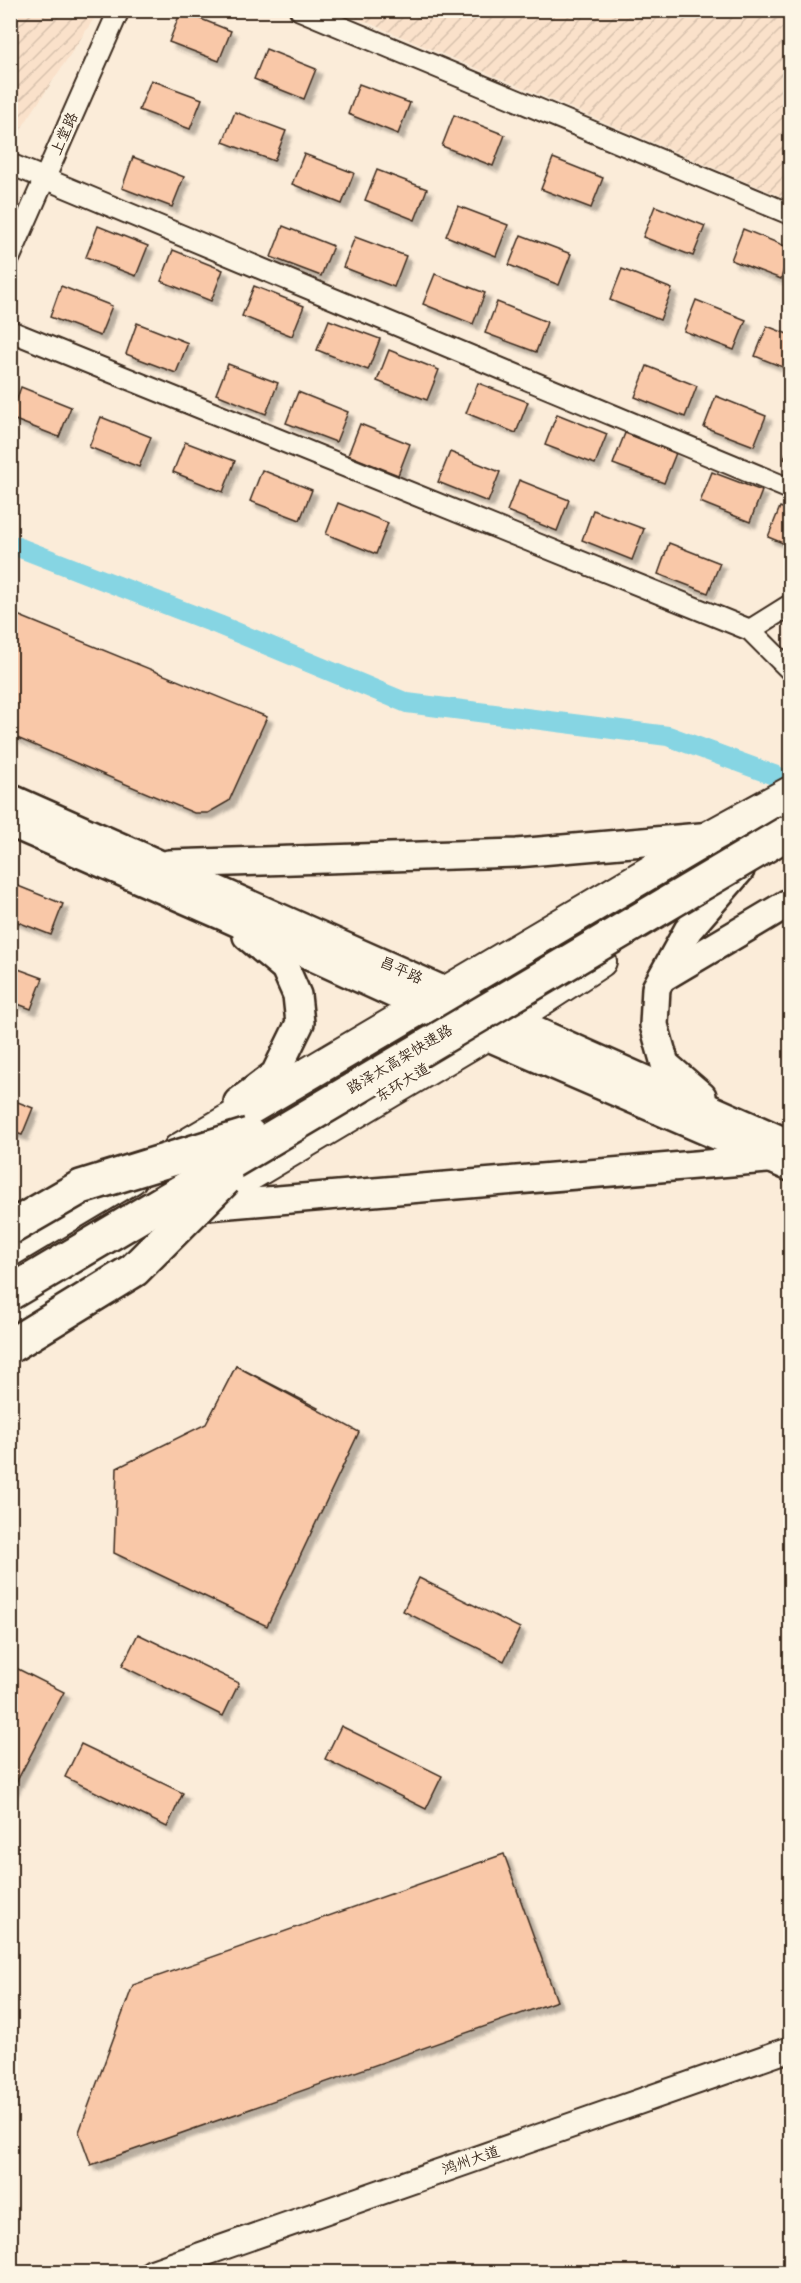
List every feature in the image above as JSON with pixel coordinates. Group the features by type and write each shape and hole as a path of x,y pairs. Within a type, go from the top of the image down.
{"highway":[{"name":"路泽太高架快速路","path":"10,1293 255,1139 790,814"},
{"name":"路泽太高架快速路","path":"10,1276 255,1139 790,831"},
{"path":"10,1228 81,1187 255,1139"},
{"path":"10,1347 134,1270 255,1139"}],"main road":[{"path":"10,1250 713,836 790,793"},
{"name":"昌平路","path":"10,798 161,864 496,1028 781,1151"},
{"name":"昌平路","path":"10,823 224,916 436,999"},
{"path":"161,864 517,853 713,836"},
{"name":"东环大道","path":"10,1317 496,1028 740,870 790,841"},
{"path":"740,870 687,930 656,988 654,1025 665,1064 695,1092 781,1151"},
{"path":"661,979 790,902"},
{"path":"159,1161 275,1074 300,1023 297,995 285,968 224,916"},
{"path":"194,1207 781,1151"}],"street":[{"name":"上堂路","path":"10,257 119,10"},
{"path":"300,10 790,214"},
{"path":"10,164 790,489"},
{"path":"10,331 750,630 790,670"},
{"path":"750,630 790,605"},
{"name":"鸿州大道","path":"152,2272 790,2049"}],"shaded area":[{"path":"10,11 99,11 11,144"},
{"path":"340,11 790,11 790,200"}],"building":[{"path":"181,11 231,31 219,61 169,42"},
{"path":"266,49 316,69 304,99 254,79"},
{"path":"151,80 202,99 190,129 139,110"},
{"path":"359,84 410,103 398,134 348,114"},
{"path":"235,112 286,131 274,161 223,142"},
{"path":"454,115 505,135 493,166 442,146"},
{"path":"304,154 354,173 342,204 292,184"},
{"path":"133,157 184,177 172,207 122,188"},
{"path":"553,158 603,178 591,208 541,189"},
{"path":"377,170 427,189 415,220 365,200"},
{"path":"458,206 508,225 496,256 446,236"},
{"path":"655,206 705,226 693,256 643,237"},
{"path":"98,226 148,246 136,276 86,257"},
{"path":"283,226 333,246 321,276 271,257"},
{"path":"743,229 790,248 781,279 731,260"},
{"path":"521,235 571,254 559,285 509,265"},
{"path":"355,237 406,256 394,287 343,267"},
{"path":"173,250 223,270 211,301 161,281"},
{"path":"622,269 672,289 660,320 610,300"},
{"path":"435,274 485,293 473,324 423,304"},
{"path":"61,286 112,306 100,336 50,317"},
{"path":"254,286 304,306 292,336 242,316"},
{"path":"696,300 746,320 734,350 684,331"},
{"path":"497,302 547,322 536,352 485,333"},
{"path":"329,320 380,339 368,370 317,350"},
{"path":"137,323 188,343 176,373 126,354"},
{"path":"767,326 790,335 790,370 755,356"},
{"path":"389,350 439,370 427,400 377,381"},
{"path":"228,364 278,383 266,414 216,394"},
{"path":"647,366 697,386 685,417 635,397"},
{"path":"478,383 528,402 516,433 466,413"},
{"path":"21,387 71,407 59,437 10,418"},
{"path":"298,392 348,412 336,442 286,423"},
{"path":"716,396 766,416 754,446 704,427"},
{"path":"557,414 607,434 595,464 545,445"},
{"path":"101,417 151,437 139,467 89,447"},
{"path":"360,424 410,444 398,475 348,455"},
{"path":"625,433 676,453 664,483 613,464"},
{"path":"185,442 235,461 223,492 173,472"},
{"path":"790,443 790,461 784,459"},
{"path":"450,452 500,472 488,502 438,482"},
{"path":"262,470 312,490 300,520 250,501"},
{"path":"712,472 762,491 750,522 700,502"},
{"path":"519,480 569,500 557,531 507,511"},
{"path":"338,503 388,523 376,554 326,534"},
{"path":"780,507 790,511 790,546 768,537"},
{"path":"593,510 644,529 632,560 582,540"},
{"path":"669,543 720,563 708,593 658,574"},
{"path":"10,612 267,717 229,801 208,813 194,813 10,735"},
{"path":"13,884 63,904 51,935 10,919 10,892"},
{"path":"10,966 43,978 31,1009 10,1001"},
{"path":"10,1099 33,1108 22,1135 10,1131"},
{"path":"236,1366 318,1408 275,1491 194,1449"},
{"path":"236,1366 359,1432 267,1626 114,1553 117,1468 206,1424"},
{"path":"419,1578 520,1628 504,1661 403,1611"},
{"path":"138,1634 239,1683 223,1716 122,1666"},
{"path":"10,1665 64,1692 10,1794"},
{"path":"341,1726 442,1776 426,1809 325,1759"},
{"path":"81,1744 183,1793 167,1827 65,1777"},
{"path":"504,1854 557,2001 91,2165 79,2132 133,1985"}],"waterway":[{"path":"10,544 219,625 407,703 668,736 790,781"}]}
